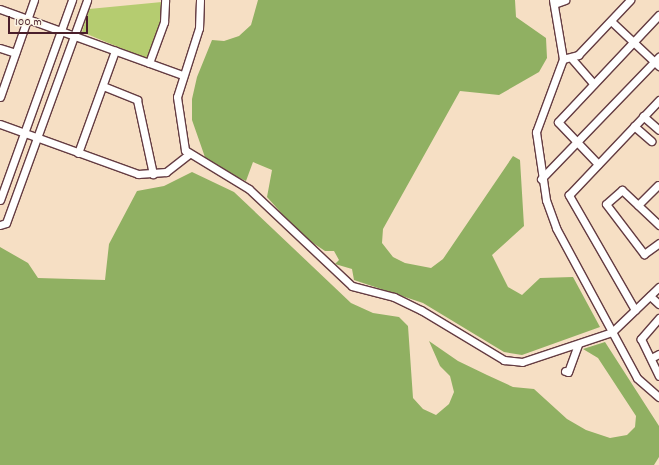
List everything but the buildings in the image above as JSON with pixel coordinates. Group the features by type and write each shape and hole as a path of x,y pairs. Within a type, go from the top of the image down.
{"street":[{"path":"0,97 2,86 16,53 34,0"},
{"path":"0,200 72,0"},
{"path":"3,224 37,138 87,0"},
{"path":"149,63 164,22 165,0"},
{"path":"200,0 199,28 182,75 177,115 188,156 249,189 352,286 421,310 504,360 522,362 578,345 612,332 659,286"},
{"path":"565,0 553,2 563,59 536,132 541,179 556,228 612,332 637,378 659,397"},
{"path":"563,59 572,59 630,0"},
{"path":"0,9 182,75"},
{"path":"598,164 577,144 558,122 659,15"},
{"path":"541,179 658,62 611,21"},
{"path":"0,48 16,53"},
{"path":"78,153 116,51"},
{"path":"572,59 594,84"},
{"path":"103,86 138,100 153,174"},
{"path":"635,310 569,195 659,100"},
{"path":"644,116 659,130"},
{"path":"0,124 132,172 153,174 174,168 188,156"},
{"path":"634,126 651,141"},
{"path":"638,205 659,185"},
{"path":"659,225 620,190 606,206 644,254 659,243"},
{"path":"650,296 659,304"},
{"path":"659,318 641,337 659,376"},
{"path":"565,371 568,372 572,365 578,345"},
{"path":"651,358 659,354"}],"green space":[{"path":"258,0 515,0 516,17 546,38 547,58 539,72 499,95 460,91 383,229 382,243 393,257 405,263 431,268 443,259 513,156 520,160 524,226 492,255 508,287 522,295 540,278 573,277 600,327 522,355 504,352 423,303 354,280 352,269 335,264 339,260 334,251 325,251 301,235 267,197 272,170 253,162 246,181 207,163 192,120 192,99 197,77 212,40 224,41 239,36 251,25"},
{"path":"162,2 163,16 147,59 82,32 89,9"},
{"path":"192,172 234,192 351,303 373,313 399,317 408,326 413,398 423,409 436,415 449,404 454,392 450,376 440,366 429,341 458,361 513,387 534,389 567,419 586,430 610,438 627,435 635,427 636,416 598,358 583,349 605,342 659,426 659,457 654,465 0,465 0,247 28,263 38,278 105,280 109,244 137,191 164,186"}]}
